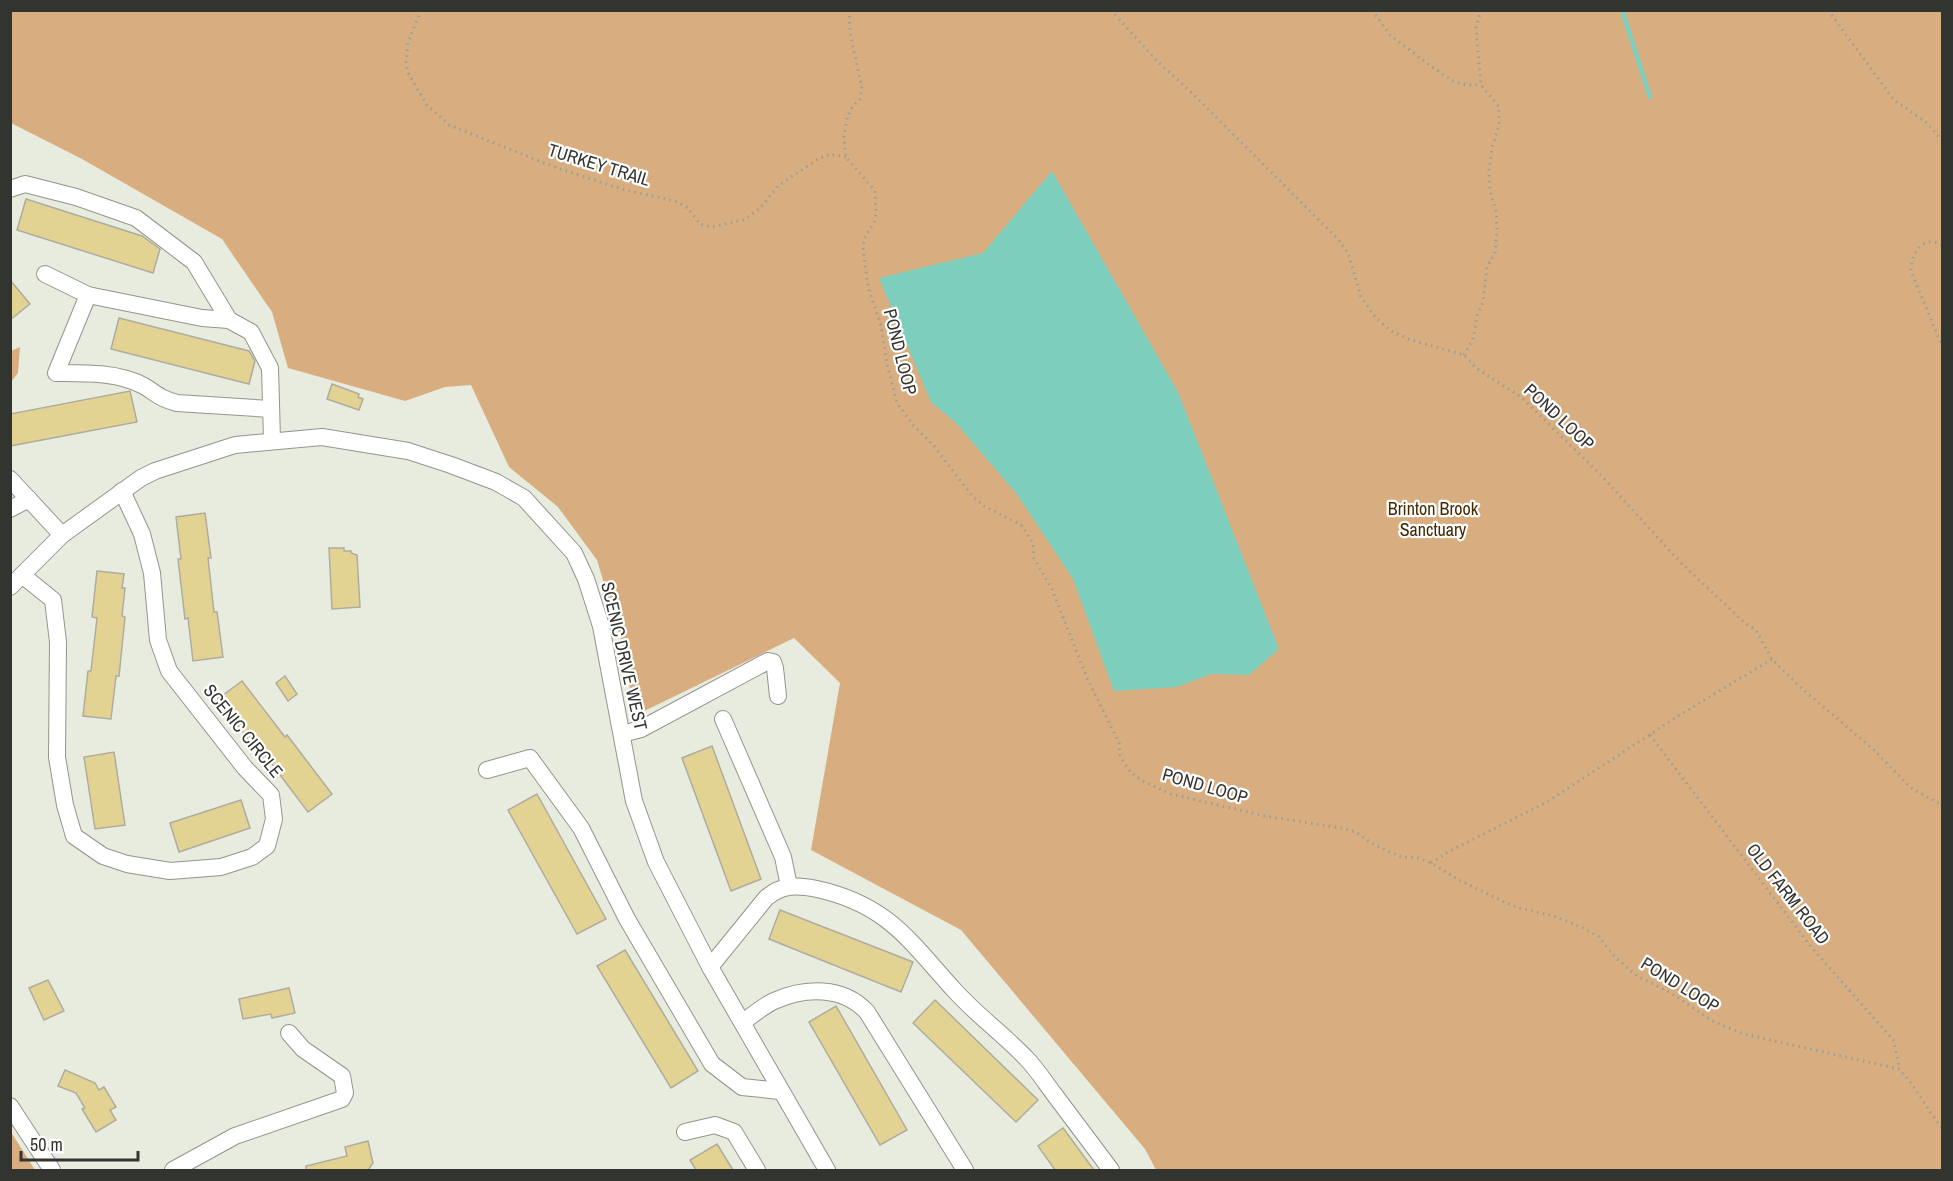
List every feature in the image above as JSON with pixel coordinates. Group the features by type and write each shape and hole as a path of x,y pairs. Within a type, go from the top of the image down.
{"street":[{"path":"10,189 25,184 76,197 136,218 194,262 229,320"},
{"path":"45,274 88,295 202,318 229,320 251,332 270,368 272,440"},
{"path":"88,295 56,373 107,375 128,380 144,386 163,400 177,403 271,409"},
{"name":"SCENIC DRIVE WEST","path":"16,581 62,535 122,491 155,471 235,445 322,437 408,451 496,482 524,498 574,554 586,579 600,626 634,801 656,862 710,967 827,1170"},
{"path":"10,479 62,535"},
{"name":"SCENIC CIRCLE","path":"16,581 53,600 58,642 57,757 64,805 74,836 103,856 127,864 170,871 221,867 252,857 267,846 274,819 271,795 245,768 169,671 158,640 152,573 142,534 122,491"},
{"path":"10,509 29,499"},
{"path":"622,734 641,729 768,661 773,662 776,668 778,696"},
{"path":"723,719 783,857 789,886"},
{"path":"488,770 530,758 581,828 627,919 712,1064 742,1087 780,1091"},
{"path":"710,967 774,891 789,886 828,892 870,908 892,923 923,953 957,994 1028,1059 1111,1170"},
{"path":"743,1022 772,1002 804,993 832,992 857,1002 867,1012 965,1170"},
{"path":"173,1170 235,1136 342,1099 345,1093 342,1076 303,1048 290,1033"},
{"path":"10,1106 52,1170"},
{"path":"685,1132 715,1125 734,1132 757,1170"}],"path":[{"name":"TURKEY TRAIL","path":"421,10 406,54 408,73 427,105 449,125 557,168 624,190 675,201 688,208 700,224 711,226 744,220 760,208 779,185 818,159 830,154 846,157"},
{"path":"846,157 844,137 847,118 852,107 860,99 862,88 850,33 849,10"},
{"name":"POND LOOP","path":"1111,10 1155,60 1194,95 1338,239 1348,253 1361,297 1376,318 1391,331 1411,340 1464,355 1476,368 1521,397 1599,473 1680,562 1745,623 1756,630 1772,659 1798,685 1874,750 1911,788 1942,805"},
{"path":"1372,10 1390,35 1432,67 1453,81 1466,85 1481,85"},
{"path":"1464,355 1473,339 1477,316 1483,302 1487,267 1495,253 1497,230 1496,210 1490,192 1489,170 1492,148 1499,125 1499,107 1481,85 1476,27 1481,10"},
{"path":"1828,10 1894,100 1938,132 1942,140"},
{"name":"POND LOOP","path":"846,157 875,191 876,213 874,222 864,239 863,248 868,287 881,326 887,364 897,403 913,425 934,446 972,496 984,506 1021,525 1028,535 1033,544 1034,558 1052,589 1087,678 1119,743 1120,755 1130,772 1171,794 1265,816 1356,832 1371,843 1401,856 1418,858 1431,863 1502,902 1554,916 1599,937 1615,957 1637,976 1671,993 1714,1022 1744,1034 1899,1069"},
{"path":"1942,245 1932,241 1925,243 1910,262 1911,270 1942,346"},
{"path":"1431,863 1546,802 1772,659"},
{"name":"OLD FARM ROAD","path":"1650,735 1812,948 1894,1041 1899,1069"},
{"path":"1899,1069 1914,1085 1942,1128"}],"green space":[{"name":"Brinton Brook Sanctuary","path":"10,11 1942,11 1942,1170 1156,1170 1145,1149 961,930 811,850 840,683 794,638 634,716 624,650 597,560 558,507 509,467 471,385 445,387 405,401 288,368 272,312 222,239 82,159 11,123"},
{"path":"20,347 18,373 11,382 11,351"},
{"path":"11,1132 35,1170 11,1170"}],"water":[{"path":"1052,171 1178,392 1279,649 1249,675 1211,674 1177,687 1114,691 1073,579 1016,493 955,422 931,402 879,278 983,253"}],"building":[{"path":"26,199 142,236 160,249 153,273 17,230"},
{"path":"10,280 30,304 10,320"},
{"path":"119,318 249,351 255,361 249,384 111,349"},
{"path":"332,384 359,394 358,397 363,399 359,410 327,399"},
{"path":"130,391 137,422 10,446 10,414"},
{"path":"205,513 211,558 208,558 214,612 217,612 223,657 193,661 188,618 185,619 176,517"},
{"path":"329,548 344,548 344,551 351,551 357,555 360,607 332,609"},
{"path":"97,571 124,574 122,616 125,617 119,676 116,676 111,719 83,716 97,618 92,617"},
{"path":"285,676 297,694 288,701 276,683"},
{"path":"242,681 332,794 308,812 265,755 262,758 218,699"},
{"path":"712,746 761,879 731,891 682,758"},
{"path":"114,752 125,825 95,829 84,757"},
{"path":"537,794 606,919 577,934 508,810"},
{"path":"241,800 250,828 179,852 170,823"},
{"path":"780,910 913,962 901,992 769,939"},
{"path":"625,950 698,1071 671,1088 597,966"},
{"path":"48,980 64,1011 44,1020 29,988"},
{"path":"289,988 295,1013 272,1018 271,1014 243,1019 239,999"},
{"path":"935,1000 1038,1100 1016,1122 913,1023"},
{"path":"836,1006 907,1130 880,1145 809,1022"},
{"path":"65,1070 95,1083 99,1090 104,1087 116,1107 110,1110 116,1120 96,1132 82,1109 85,1108 76,1093 58,1086"},
{"path":"1063,1128 1094,1170 1055,1170 1038,1146"},
{"path":"368,1141 373,1163 368,1170 306,1170 306,1166 347,1156 345,1147"},
{"path":"717,1144 733,1170 696,1170 690,1160"}],"waterway":[{"path":"1622,10 1650,97"}]}
